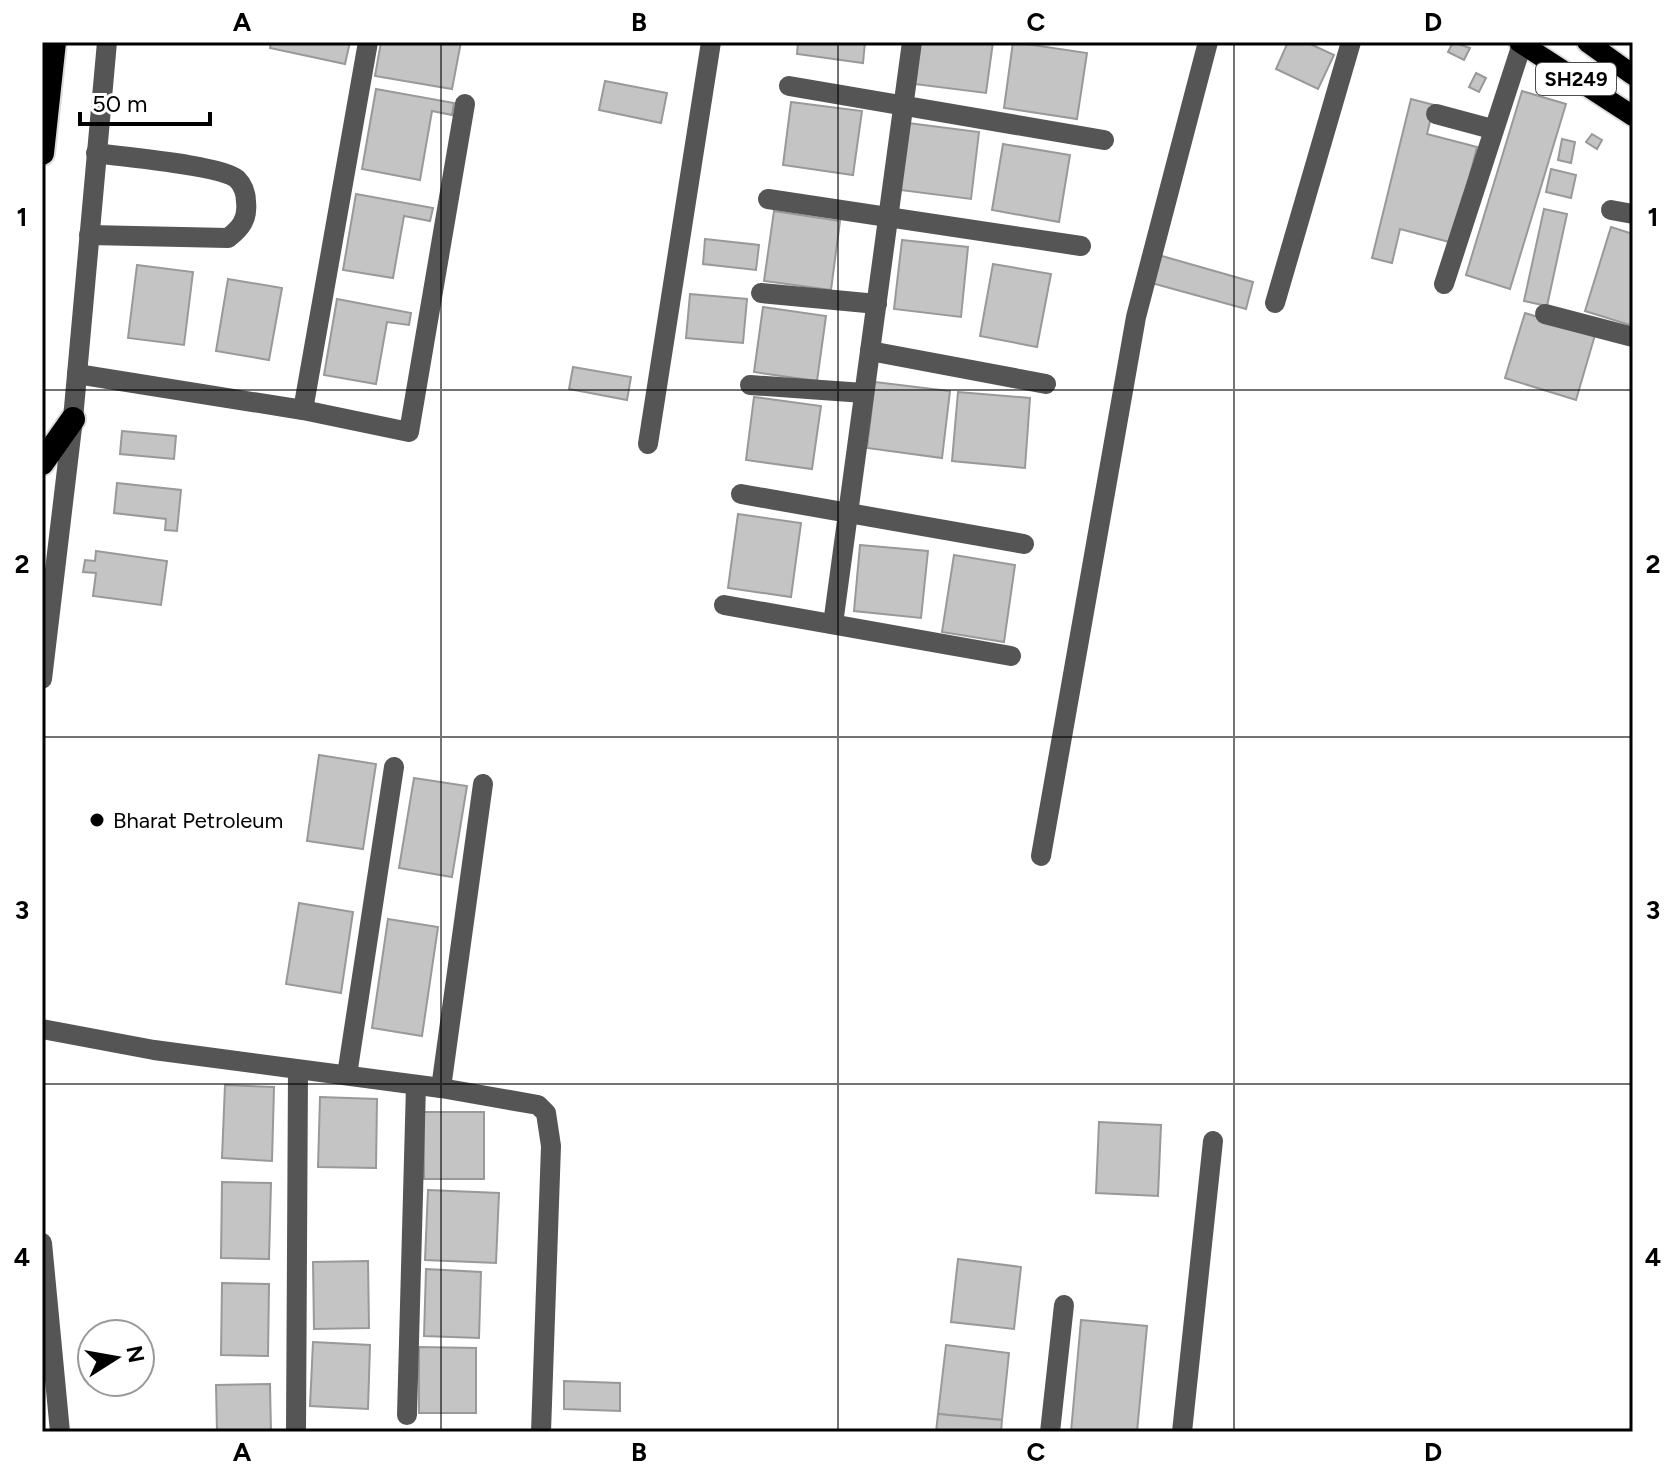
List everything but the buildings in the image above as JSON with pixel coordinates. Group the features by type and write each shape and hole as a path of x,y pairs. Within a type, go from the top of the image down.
{"highway":[{"path":"42,153 54,42"},
{"path":"42,463 73,419"}],"main road":[{"path":"1587,42 1633,75"},
{"name":"SH249","path":"1520,43 1633,116"}],"street":[{"path":"42,679 73,419 107,42"},
{"path":"303,410 368,42"},
{"path":"648,444 711,42"},
{"path":"833,624 912,42"},
{"path":"1041,856 1136,317 1208,42"},
{"path":"1275,303 1351,42"},
{"path":"1444,284 1520,43"},
{"path":"789,86 1104,140"},
{"path":"77,374 303,410 409,432 465,104"},
{"path":"1436,114 1492,129"},
{"path":"89,235 228,238 241,229 247,212 246,192 236,178 217,171 96,153"},
{"path":"768,199 1081,246"},
{"path":"1611,210 1633,214"},
{"path":"761,293 877,304"},
{"path":"1545,314 1633,337"},
{"path":"870,351 1046,384"},
{"path":"750,385 864,393"},
{"path":"741,494 1024,544"},
{"path":"724,605 1011,656"},
{"path":"347,1075 394,767"},
{"path":"441,1088 483,784"},
{"path":"42,1029 154,1050 441,1088 538,1105 546,1113 551,1146 541,1432"},
{"path":"296,1432 298,1070"},
{"path":"407,1415 416,1085"},
{"path":"1182,1432 1213,1141"},
{"path":"42,1243 60,1432"},
{"path":"1050,1432 1064,1305"}],"place":[{"name":"Bharat Petroleum","path":"97,820"}]}
